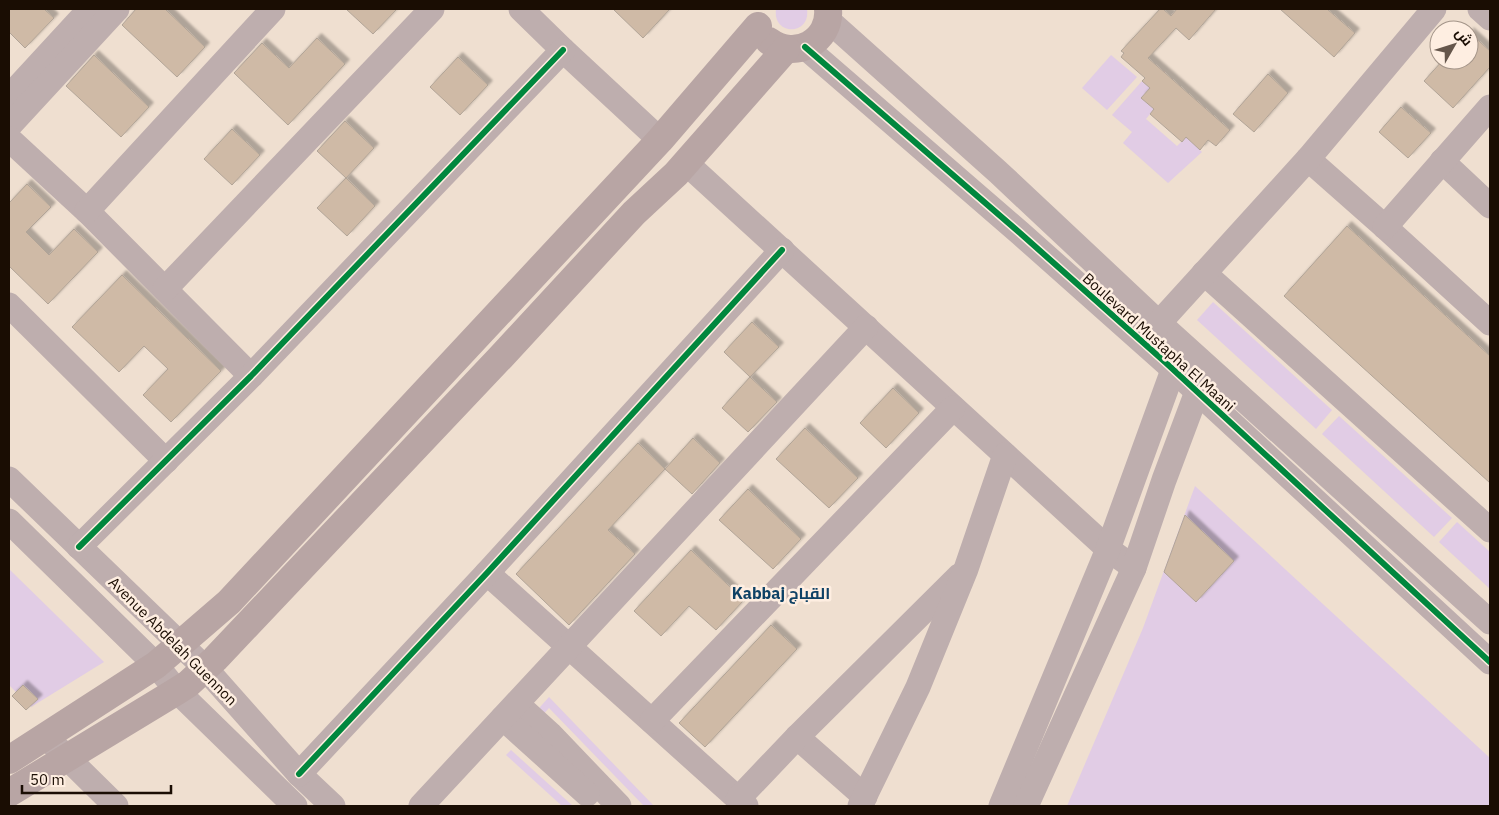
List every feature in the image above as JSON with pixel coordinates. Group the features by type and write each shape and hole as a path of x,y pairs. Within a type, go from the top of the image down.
{"main road":[{"path":"9,760 156,665 181,646 229,602 660,139 757,17 766,38 779,47 796,48 811,45 820,36 828,14"},
{"path":"9,793 188,684 205,668 291,581 634,214 687,162 796,48"},
{"path":"660,139 687,162"}],"street":[{"path":"9,97 90,9"},
{"path":"9,126 117,9"},
{"path":"87,211 273,9"},
{"path":"165,289 432,9"},
{"path":"521,9 660,139"},
{"path":"1142,342 1308,159 1434,9"},
{"path":"1480,9 1490,18"},
{"name":"Boulevard Mustapha El Maani","path":"828,14 1159,323 1490,622"},
{"name":"Boulevard Mustapha El Maani","path":"796,48 977,196 1173,370 1490,662"},
{"path":"79,547 251,376 563,50"},
{"path":"1385,227 1490,107"},
{"path":"9,140 87,211 251,376"},
{"path":"1308,159 1490,322"},
{"path":"1442,161 1490,206"},
{"path":"687,162 953,408 1108,548 1134,568"},
{"path":"977,196 998,172"},
{"path":"299,774 487,573 782,250"},
{"path":"1204,273 1490,530"},
{"path":"9,305 166,461"},
{"path":"421,806 866,327"},
{"path":"1008,806 1108,548 1173,370"},
{"path":"1008,806 1134,568 1197,392"},
{"path":"652,721 953,408"},
{"path":"797,737 863,802 918,687 966,569 1006,455"},
{"name":"Avenue Abdelah Guennon","path":"9,479 205,668 299,774 333,806"},
{"name":"Avenue Abdelah Guennon","path":"9,521 156,665 177,691 295,806"},
{"path":"487,573 742,803 797,737 966,569"},
{"path":"510,711 599,806"},
{"path":"510,711 550,734 619,806"},
{"path":"46,737 116,806"}],"shaded area":[{"path":"776,9 807,9 807,18 798,28 785,28 776,18"},
{"path":"1111,55 1137,77 1107,110 1082,88"},
{"path":"1142,81 1150,88 1141,98 1154,109 1146,119 1177,146 1186,137 1202,152 1168,183 1123,143 1132,132 1112,115"},
{"path":"1213,302 1332,410 1316,429 1197,320"},
{"path":"1339,416 1452,518 1434,537 1322,434"},
{"path":"1195,486 1490,758 1490,806 1067,806 1143,628"},
{"path":"1457,522 1490,552 1490,589 1439,542"},
{"path":"9,569 104,662 31,707 9,685"},
{"path":"549,697 654,806 644,806 549,708 539,719 533,715"},
{"path":"511,750 573,806 562,806 506,755"}],"building":[{"path":"9,9 44,9 54,18 25,48 9,32"},
{"path":"136,9 165,9 205,47 177,77 122,25"},
{"path":"346,9 397,9 373,34"},
{"path":"613,9 670,9 643,38"},
{"path":"1160,9 1163,9 1171,16 1177,9 1216,9 1189,40 1176,28 1148,58 1230,130 1216,146 1208,140 1200,150 1186,137 1182,142 1150,114 1154,109 1141,98 1150,88 1142,81 1145,78 1121,57 1124,53 1121,51"},
{"path":"1280,9 1327,9 1355,33 1334,57"},
{"path":"317,38 345,64 288,125 234,73 262,43 289,68"},
{"path":"1479,41 1490,51 1490,67 1453,108 1424,81 1434,70 1479,70"},
{"path":"94,55 149,107 121,137 66,86"},
{"path":"458,57 488,85 460,115 430,87"},
{"path":"1268,74 1288,93 1254,132 1233,114"},
{"path":"1401,107 1431,133 1408,158 1379,132"},
{"path":"345,121 374,148 346,178 317,151"},
{"path":"232,129 260,155 232,185 204,159"},
{"path":"346,178 375,206 347,236 317,208"},
{"path":"27,184 51,207 26,232 49,255 74,229 98,252 48,304 9,266 9,203"},
{"path":"1347,226 1490,356 1490,483 1284,296"},
{"path":"122,275 221,371 171,422 143,395 168,369 144,346 119,372 72,327"},
{"path":"752,322 779,347 750,377 724,352"},
{"path":"750,377 777,402 748,432 722,408"},
{"path":"893,388 919,413 886,448 860,423"},
{"path":"805,428 858,478 829,508 776,459"},
{"path":"693,438 720,463 692,494 665,469"},
{"path":"638,443 665,469 608,530 635,554 569,625 516,574"},
{"path":"748,489 801,539 773,569 719,520"},
{"path":"1185,515 1234,561 1196,602 1164,572"},
{"path":"691,550 744,600 716,630 689,606 661,636 634,611"},
{"path":"771,625 797,649 705,747 679,723"},
{"path":"23,685 38,699 26,710 12,696"}],"cycle path":[{"path":"805,47 1020,233 1165,362 1490,662"},
{"path":"79,547 251,376 563,50"},
{"path":"299,774 487,573 782,250"}],"district":[{"name":"Kabbaj القباج","path":"781,593"}]}
